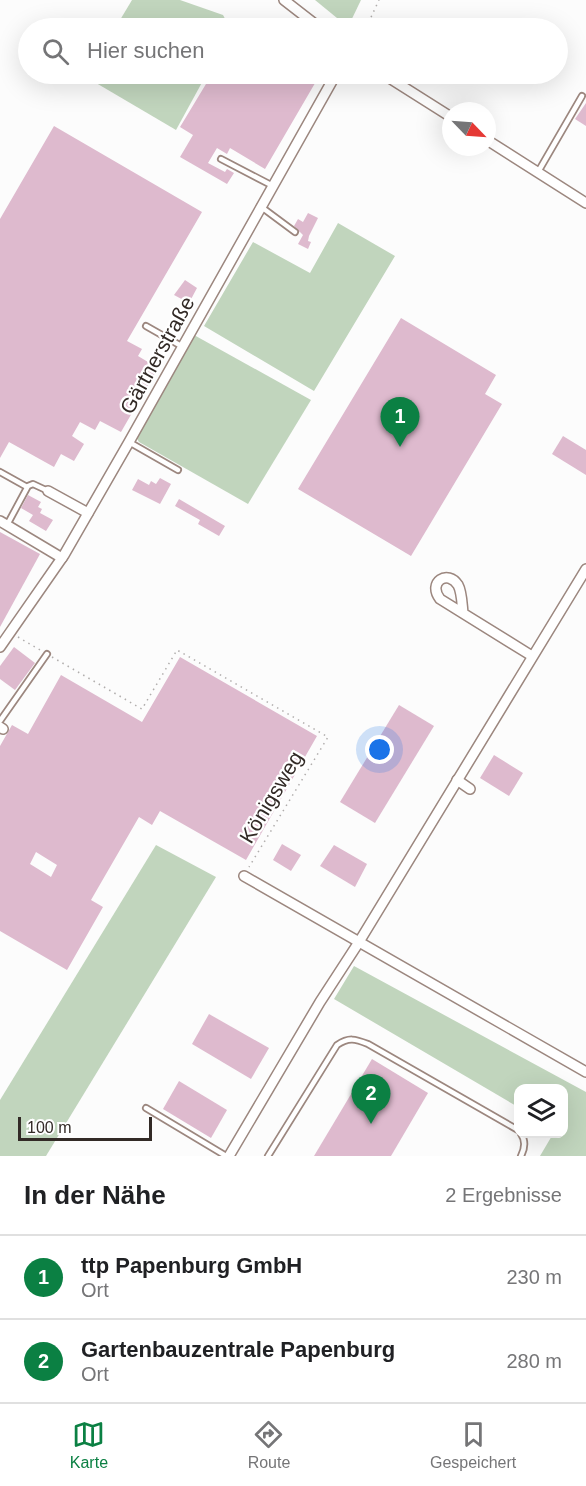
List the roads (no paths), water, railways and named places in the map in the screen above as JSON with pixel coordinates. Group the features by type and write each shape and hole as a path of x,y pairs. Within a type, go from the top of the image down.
{"street":[{"path":"285,0 308,18"},
{"name":"Gärtnerstraße","path":"0,647 62,558 330,84"},
{"path":"399,84 442,111"},
{"path":"496,146 586,203"},
{"path":"48,491 88,513"},
{"path":"3,523 62,558"},
{"path":"228,1156 330,976 359,942 586,568"},
{"path":"463,613 532,656"},
{"path":"457,780 470,789"},
{"name":"Königsweg","path":"244,876 586,1072"}],"lane":[{"path":"538,172 582,96"},
{"path":"221,159 273,186"},
{"path":"260,206 295,232"},
{"path":"146,326 183,347"},
{"path":"129,442 178,470"},
{"path":"0,472 27,487"},
{"path":"3,523 27,487 33,484 48,491"},
{"path":"1,725 47,654"},
{"path":"268,1156 337,1046 345,1040 354,1038 514,1129"},
{"path":"146,1108 228,1156"},
{"path":"521,1156 524,1151 524,1138"}],"place":[{"name":"ttp Papenburg GmbH","path":"400,447"},
{"name":"Gartenbauzentrale Papenburg","path":"371,1124"}]}
